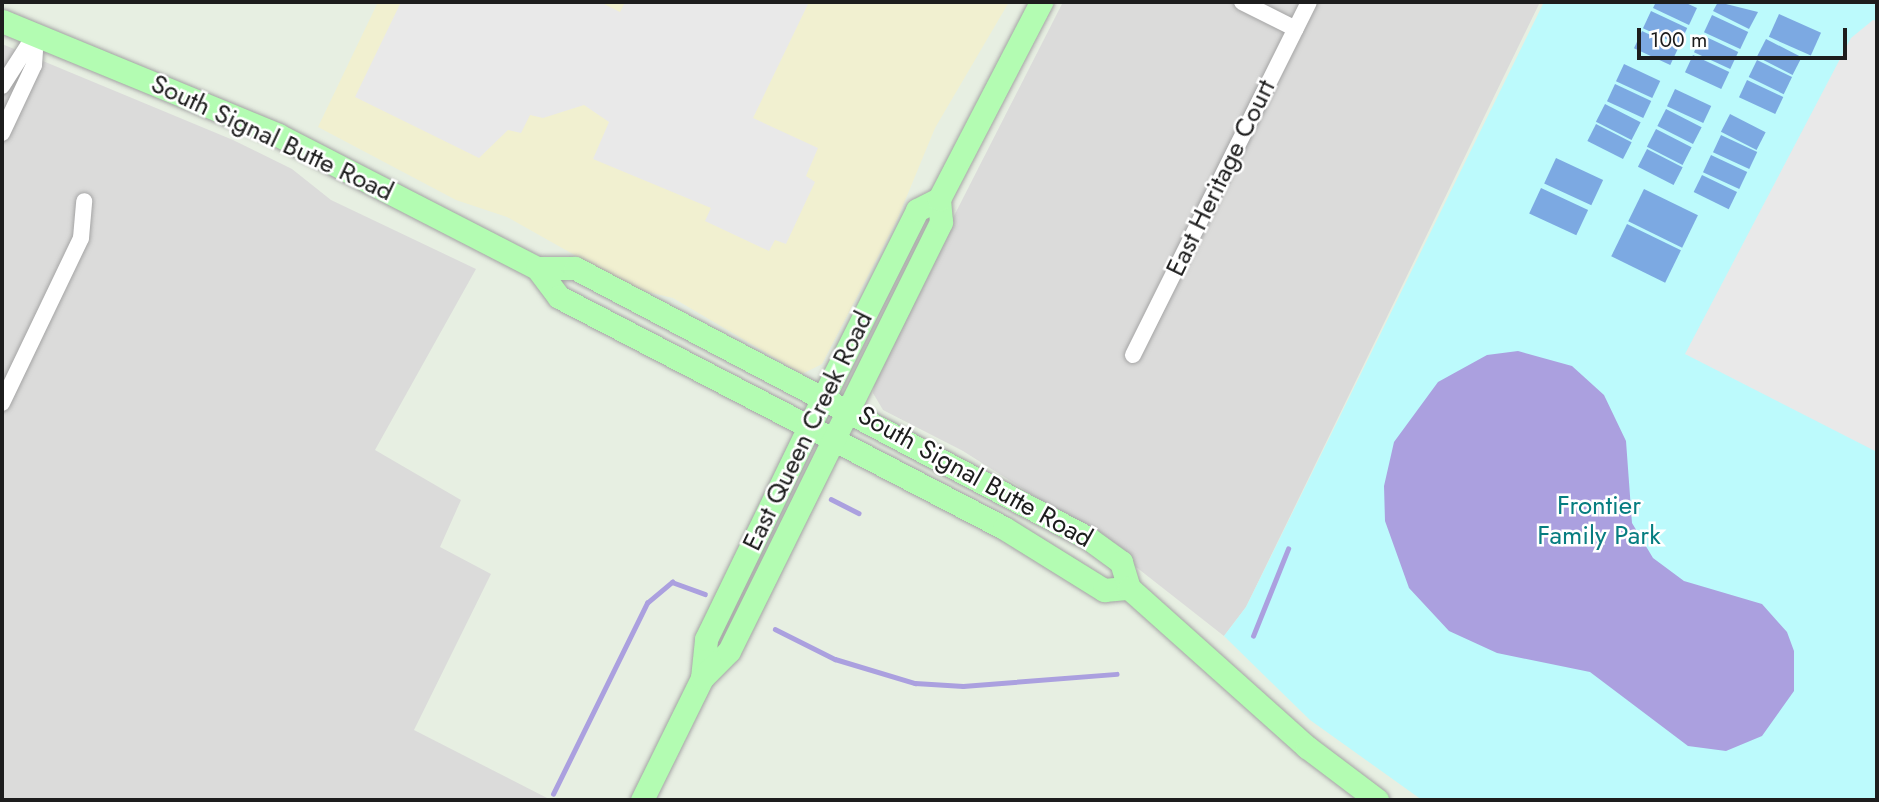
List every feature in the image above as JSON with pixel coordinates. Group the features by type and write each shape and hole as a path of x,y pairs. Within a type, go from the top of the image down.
{"street":[{"name":"East Queen Creek Road","path":"642,800 702,678 729,651 941,222 939,199 1041,2"},
{"path":"1242,2 1296,29"},
{"name":"East Heritage Court","path":"1133,355 1309,2"},
{"name":"South Signal Butte Road","path":"2,20 278,135 537,268 559,298 1004,528 1104,590 1129,588"},
{"path":"2,86 36,33"},
{"path":"2,133 34,65 36,33"},
{"name":"East Queen Creek Road","path":"702,678 706,639 808,428 917,210 939,199"},
{"path":"2,403 82,238 83,201"},
{"name":"South Signal Butte Road","path":"537,268 575,268 825,394 1088,538 1121,562 1129,588 1307,747 1377,800"}],"shaded area":[{"path":"378,2 1009,2 935,128 897,220 822,364 802,374 673,298 635,289 507,217 456,200 318,127"},
{"path":"401,2 600,2 620,12 625,2 809,2 753,118 818,148 806,176 815,182 786,244 775,240 769,251 705,221 711,208 593,159 609,122 584,105 543,118 530,115 521,133 508,130 479,158 355,97"},
{"path":"1063,2 1540,2 1246,607 1224,636 1094,534 963,451 883,410 873,393 876,369"},
{"path":"1656,2 1684,2 1697,8 1689,25 1653,8"},
{"path":"1718,2 1758,12 1749,29 1713,11"},
{"path":"1651,11 1687,28 1679,45 1643,28"},
{"path":"1779,14 1821,33 1811,56 1769,37"},
{"path":"1712,15 1748,32 1740,49 1704,32"},
{"path":"1873,20 1877,21 1877,452 1685,354 1851,38"},
{"path":"1642,31 1678,48 1670,65 1634,48"},
{"path":"1702,35 1738,52 1730,69 1694,52"},
{"path":"1766,39 1802,57 1793,75 1757,57"},
{"path":"2,44 233,140 292,169 331,200 476,269 375,450 461,500 440,547 491,574 414,730 551,800 2,800"},
{"path":"1693,55 1729,72 1721,89 1685,72"},
{"path":"1757,60 1792,77 1784,94 1749,77"},
{"path":"1624,64 1660,81 1652,98 1616,81"},
{"path":"1747,80 1783,97 1775,114 1739,97"},
{"path":"1615,84 1651,101 1643,118 1607,101"},
{"path":"1675,89 1711,106 1703,123 1667,106"},
{"path":"1605,104 1641,122 1632,140 1596,122"},
{"path":"1666,109 1702,127 1693,144 1657,126"},
{"path":"1730,114 1766,132 1757,150 1721,132"},
{"path":"1596,124 1632,142 1623,159 1587,141"},
{"path":"1656,129 1692,147 1683,165 1647,147"},
{"path":"1721,135 1757,152 1749,169 1713,152"},
{"path":"1647,149 1683,167 1674,185 1638,167"},
{"path":"1711,155 1747,172 1739,189 1703,172"},
{"path":"1556,158 1603,180 1591,205 1544,183"},
{"path":"1702,175 1737,192 1729,209 1694,192"},
{"path":"1541,188 1588,210 1576,235 1529,213"},
{"path":"1644,189 1698,215 1682,248 1628,221"},
{"path":"1627,224 1681,250 1665,283 1611,256"},
{"path":"1518,351 1572,366 1604,395 1626,441 1632,523 1653,558 1684,581 1762,604 1787,632 1794,651 1794,691 1762,736 1726,751 1688,746 1590,672 1497,653 1449,631 1409,588 1385,521 1384,486 1394,442 1438,382 1487,355"}],"green space":[{"name":"Frontier Family Park","path":"1544,2 1877,2 1877,800 1422,800 1310,720 1224,636 1246,607"}],"waterway":[{"path":"831,499 859,513"},
{"path":"1253,636 1288,549"},
{"path":"553,794 647,603 672,582 705,594"},
{"path":"775,629 835,659 915,683 963,686 1117,674"}]}
